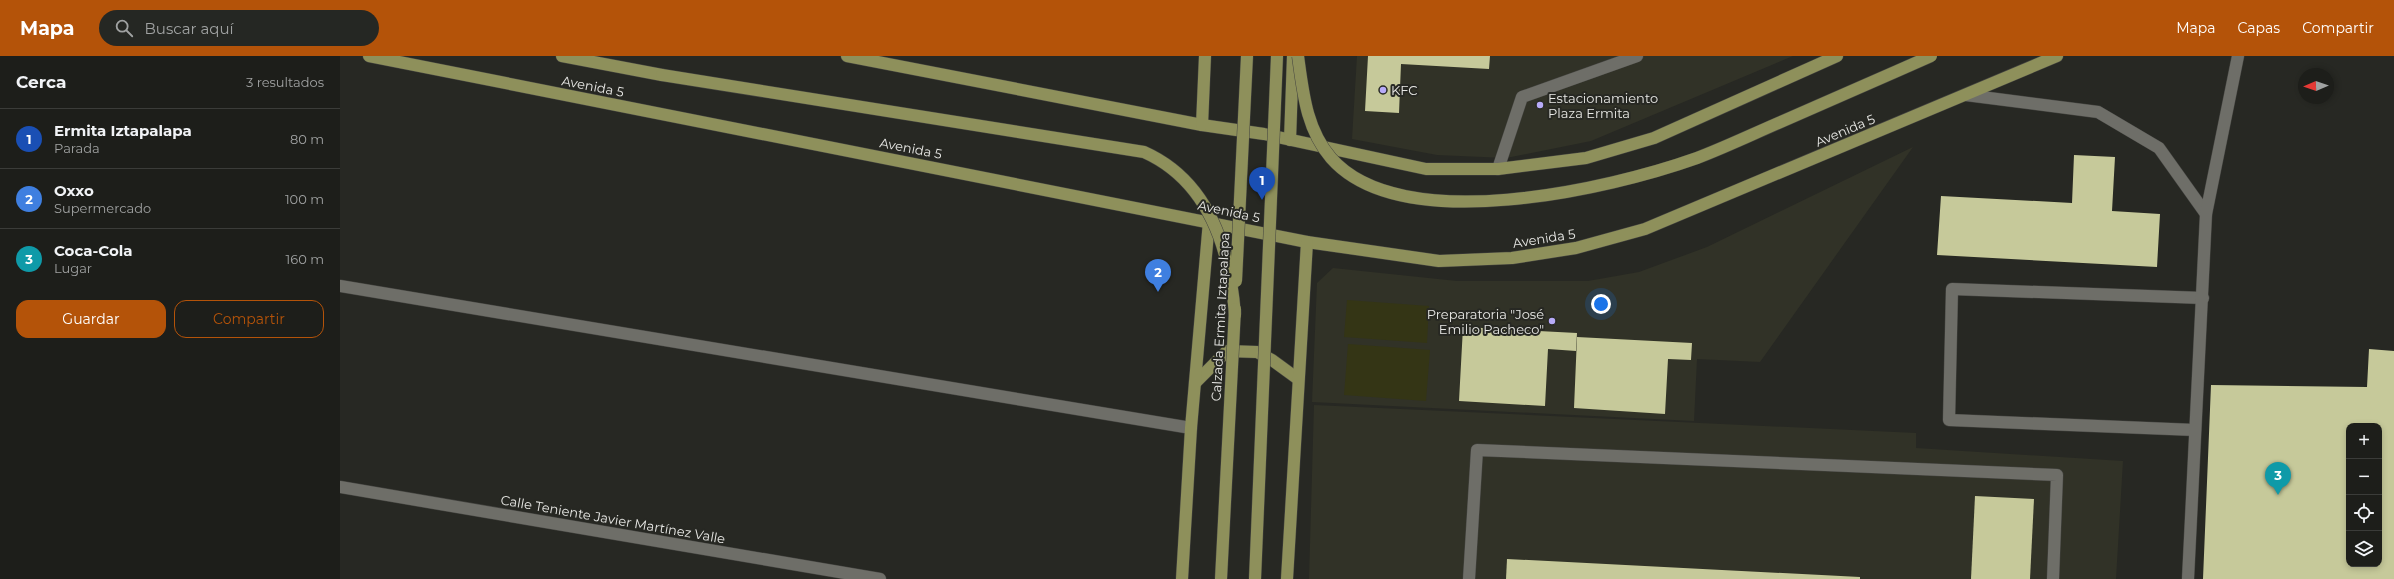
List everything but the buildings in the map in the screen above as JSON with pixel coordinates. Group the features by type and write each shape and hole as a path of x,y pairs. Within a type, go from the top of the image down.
{"main road":[{"name":"Avenida 5","path":"369,56 1209,221 1307,242 1439,261 1512,258 1579,248 1645,229 2057,56"},
{"path":"562,56 662,75 1144,152 1175,169 1185,179 1208,212 1228,262 1235,315"},
{"path":"847,56 1202,125 1290,140 1426,169 1498,169 1586,158 1654,138 1838,56"},
{"path":"1202,125 1205,56"},
{"name":"Calzada Ermita Iztapalapa","path":"1221,579 1247,56"},
{"path":"1255,579 1277,56"},
{"path":"1290,140 1293,56"},
{"path":"1298,56 1307,110 1312,127 1327,153 1344,171 1377,190 1408,196 1471,201 1540,195 1658,171 1738,141 1931,56"},
{"name":"Calzada Ermita Iztapalapa","path":"1182,579 1191,428 1209,221"},
{"path":"1287,579 1307,242"},
{"path":"1195,383 1227,351 1257,352 1272,360 1298,379"}],"street":[{"path":"1498,169 1522,97 1637,56"},
{"path":"2188,579 2206,214 2238,56"},
{"path":"1966,95 2098,112 2159,148 2206,214"},
{"path":"340,286 1191,428"},
{"path":"2195,430 1949,420 1952,290 2203,298"},
{"path":"1469,579 1477,450 2057,475 2053,579"},
{"name":"Calle Teniente Javier Martínez Valle","path":"340,487 880,579"}],"shaded area":[{"name":"Estacionamiento Plaza Ermita","path":"1357,56 1793,56 1591,141 1506,158 1437,155 1352,139"},
{"name":"Preparatoria \"José Emilio Pacheco\"","path":"1913,147 1760,362 1697,359 1694,421 1312,402 1317,283 1333,268 1457,281 1588,281 1639,272 1707,247"},
{"path":"1347,300 1429,306 1427,343 1344,337"},
{"path":"1348,344 1430,350 1426,401 1344,395"},
{"path":"1314,405 1916,433 1916,448 2123,461 2116,579 1309,579"}],"place":[{"name":"KFC","path":"1383,90"},
{"name":"Estacionamiento Plaza Ermita","path":"1540,105"},
{"name":"Ermita Iztapalapa","path":"1262,200"},
{"name":"Oxxo","path":"1158,292"},
{"name":"Preparatoria \"José Emilio Pacheco\"","path":"1552,321"},
{"name":"Coca-Cola","path":"2278,495"}]}
